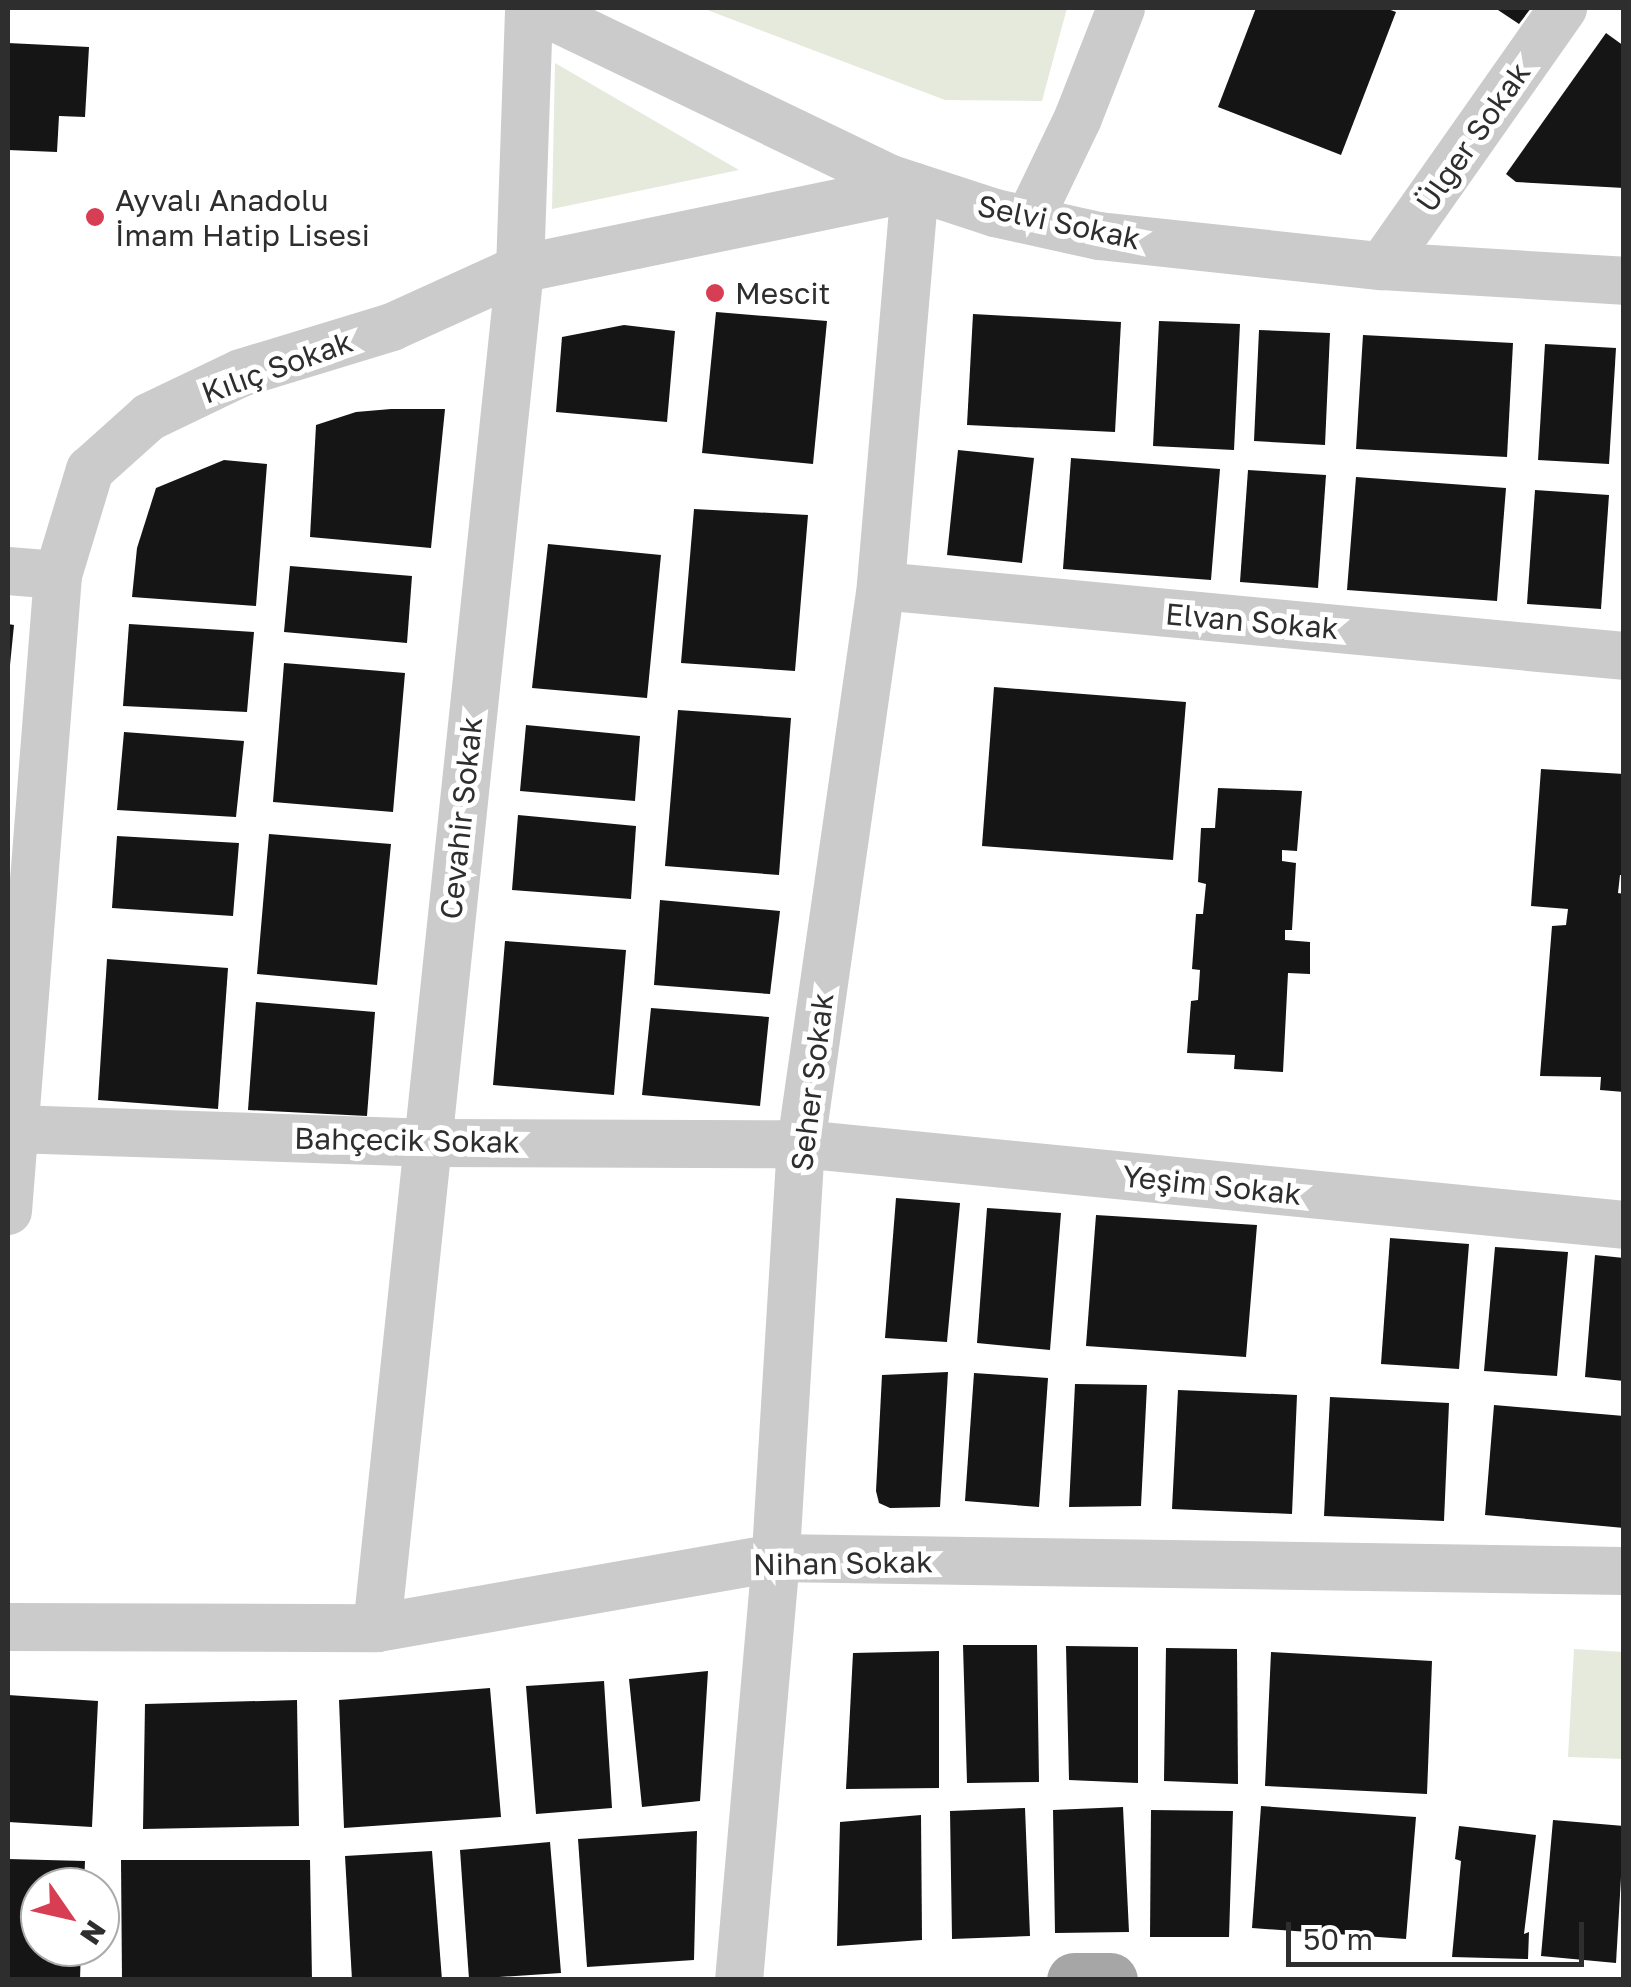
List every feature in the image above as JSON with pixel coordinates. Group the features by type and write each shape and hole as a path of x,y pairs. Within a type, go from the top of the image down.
{"main road":[{"path":"1074,1980 1110,1980"}],"street":[{"name":"Selvi Sokak","path":"532,8 791,134 916,187 1029,220 1099,236 1382,266 1624,280"},
{"name":"Cevahir Sokak","path":"377,1628 520,270 532,8"},
{"path":"1029,220 1078,118 1120,8"},
{"name":"Ülger Sokak","path":"1382,266 1563,8"},
{"name":"Kılıç Sokak","path":"8,1211 58,575 90,470 149,417 241,374 392,327 520,270 916,187"},
{"name":"Seher Sokak","path":"739,1980 776,1558 801,1144 880,586 916,187"},
{"path":"8,571 58,575"},
{"name":"Elvan Sokak","path":"880,586 1624,656"},
{"name":"Bahçecik Sokak","path":"12,1129 426,1142 801,1144"},
{"name":"Yeşim Sokak","path":"801,1144 1624,1225"},
{"name":"Nihan Sokak","path":"8,1627 377,1628 776,1558 1624,1571"}],"shaded area":[{"path":"702,8 1067,8 1042,101 945,100"},
{"path":"555,63 739,170 552,209"},
{"path":"1574,1649 1623,1652 1623,1759 1568,1757"}],"building":[{"path":"1256,8 1385,8 1396,12 1341,155 1218,107"},
{"path":"1495,8 1531,8 1519,24"},
{"path":"1606,33 1624,46 1624,188 1516,182 1506,174"},
{"path":"8,43 89,47 85,117 59,116 57,152 8,150"},
{"path":"716,312 827,321 813,464 702,453"},
{"path":"973,314 1121,322 1115,432 967,425"},
{"path":"1159,321 1240,324 1234,450 1153,446"},
{"path":"624,325 675,331 667,422 556,412 562,337"},
{"path":"1259,330 1330,333 1325,445 1254,441"},
{"path":"1363,335 1513,343 1507,457 1356,449"},
{"path":"1545,344 1616,348 1609,464 1538,460"},
{"path":"445,409 431,548 310,537 316,425 356,412"},
{"path":"958,450 1034,458 1022,563 947,555"},
{"path":"1071,458 1220,469 1211,580 1063,569"},
{"path":"224,460 267,464 256,606 132,597 137,548 156,488"},
{"path":"1248,470 1326,475 1318,588 1240,582"},
{"path":"1356,477 1506,488 1497,601 1347,590"},
{"path":"1535,490 1609,495 1601,609 1527,604"},
{"path":"694,509 808,515 795,671 681,663"},
{"path":"548,544 661,555 647,698 532,688"},
{"path":"290,566 412,576 407,643 284,632"},
{"path":"8,624 14,625 10,665 8,665"},
{"path":"129,624 254,632 247,712 123,706"},
{"path":"284,663 405,673 393,812 273,802"},
{"path":"994,687 1186,702 1173,860 982,846"},
{"path":"678,710 791,718 779,875 665,866"},
{"path":"526,725 640,736 635,801 520,791"},
{"path":"124,732 244,741 236,817 117,810"},
{"path":"1541,769 1624,774 1624,875 1620,875 1618,893 1624,894 1624,1092 1600,1090 1601,1077 1540,1076 1552,926 1566,925 1568,909 1531,906"},
{"path":"1218,788 1302,791 1297,851 1282,850 1282,861 1296,863 1292,930 1285,930 1285,940 1310,942 1310,974 1288,973 1283,1072 1234,1069 1235,1055 1187,1053 1191,1001 1198,1000 1200,970 1192,969 1196,914 1203,914 1206,884 1198,882 1201,828 1215,828"},
{"path":"518,815 636,826 631,899 512,890"},
{"path":"269,834 391,844 377,985 257,974"},
{"path":"117,836 239,843 233,916 112,908"},
{"path":"660,900 780,911 770,994 654,985"},
{"path":"505,941 626,950 614,1095 493,1085"},
{"path":"107,959 228,968 218,1109 98,1100"},
{"path":"256,1002 375,1012 367,1116 248,1110"},
{"path":"651,1008 769,1017 760,1106 642,1095"},
{"path":"896,1198 960,1203 947,1342 885,1338"},
{"path":"987,1208 1061,1213 1050,1350 977,1343"},
{"path":"1096,1215 1257,1225 1246,1357 1086,1346"},
{"path":"1390,1238 1469,1244 1459,1369 1381,1364"},
{"path":"1495,1247 1568,1252 1557,1376 1484,1371"},
{"path":"1595,1255 1624,1258 1624,1381 1585,1377"},
{"path":"948,1372 940,1507 890,1508 879,1503 876,1491 882,1375"},
{"path":"974,1373 1048,1378 1039,1507 965,1501"},
{"path":"1075,1384 1147,1385 1141,1506 1069,1507"},
{"path":"1178,1390 1297,1395 1292,1514 1172,1509"},
{"path":"1330,1397 1449,1403 1444,1521 1324,1516"},
{"path":"1494,1405 1624,1416 1624,1528 1485,1515"},
{"path":"963,1645 1037,1645 1039,1782 967,1783"},
{"path":"1066,1646 1138,1647 1138,1783 1069,1780"},
{"path":"1166,1648 1237,1649 1238,1784 1164,1781"},
{"path":"939,1651 939,1788 846,1789 853,1653"},
{"path":"1271,1652 1432,1661 1427,1794 1265,1786"},
{"path":"708,1671 700,1801 642,1807 629,1679"},
{"path":"604,1681 612,1808 536,1814 526,1686"},
{"path":"490,1688 501,1817 344,1828 339,1700"},
{"path":"8,1695 98,1701 92,1827 8,1822"},
{"path":"297,1700 299,1826 143,1829 145,1704"},
{"path":"1261,1806 1416,1817 1406,1939 1252,1928"},
{"path":"1123,1807 1129,1932 1055,1933 1053,1810"},
{"path":"1025,1808 1030,1936 952,1939 950,1811"},
{"path":"1151,1810 1233,1811 1229,1937 1150,1937"},
{"path":"921,1815 922,1940 837,1946 840,1822"},
{"path":"1553,1820 1624,1826 1616,1963 1541,1956"},
{"path":"1459,1826 1536,1835 1524,1934 1529,1932 1528,1959 1452,1957 1461,1861 1455,1859"},
{"path":"697,1831 694,1960 587,1967 578,1839"},
{"path":"550,1842 561,1973 469,1979 460,1850"},
{"path":"432,1851 442,1980 352,1980 345,1856"},
{"path":"8,1859 85,1861 85,1867 20,1867 20,1967 80,1967 80,1980 8,1980"},
{"path":"121,1860 310,1860 312,1980 122,1980"}],"place":[{"name":"Ayvalı Anadolu İmam Hatip Lisesi","path":"95,217"},
{"name":"Mescit","path":"715,293"}]}
